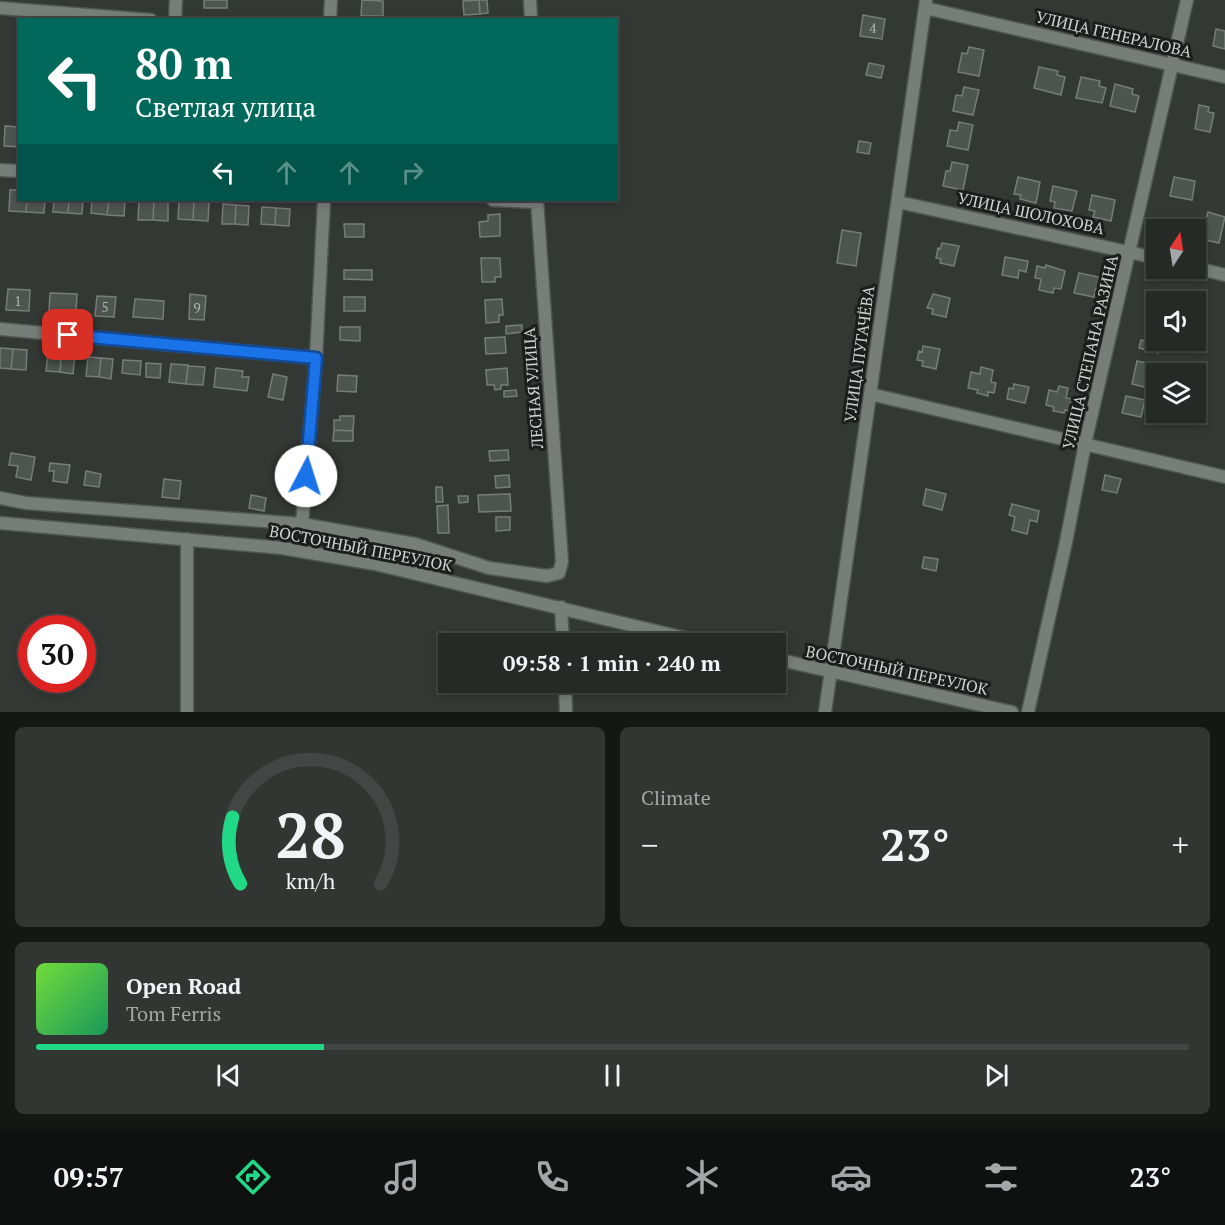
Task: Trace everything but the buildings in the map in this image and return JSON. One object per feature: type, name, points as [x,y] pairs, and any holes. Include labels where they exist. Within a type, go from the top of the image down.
[{"type":"street","points":[[175,18],[176,0]]},
{"type":"street","points":[[330,18],[331,0]]},
{"type":"street","points":[[530,0],[531,18]]},
{"type":"street","name":"УЛИЦА СТЕПАНА РАЗИНА","points":[[1028,712],[1066,542],[1085,444],[1187,0]]},
{"type":"street","name":"УЛИЦА ГЕНЕРАЛОВА","points":[[926,4],[1225,77]]},
{"type":"street","name":"УЛИЦА ПУГАЧЁВА","points":[[825,712],[926,4]]},
{"type":"street","points":[[0,8],[126,18]]},
{"type":"street","points":[[0,170],[18,171]]},
{"type":"street","points":[[302,524],[316,358],[324,201]]},
{"type":"street","name":"ЛЕСНАЯ УЛИЦА","points":[[537,201],[562,562],[559,573]]},
{"type":"street","name":"УЛИЦА ШОЛОХОВА","points":[[898,202],[1146,256]]},
{"type":"street","points":[[1206,270],[1225,275]]},
{"type":"street","points":[[0,329],[316,358]]},
{"type":"street","points":[[870,394],[1225,477]]},
{"type":"street","name":"ВОСТОЧНЫЙ ПЕРЕУЛОК","points":[[0,498],[26,503],[302,524],[415,544],[489,568],[547,576],[559,573]]},
{"type":"street","name":"ВОСТОЧНЫЙ ПЕРЕУЛОК","points":[[0,523],[282,548],[375,564],[664,633]]},
{"type":"street","points":[[187,539],[188,712]]},
{"type":"street","points":[[561,608],[562,633]]},
{"type":"street","name":"ВОСТОЧНЫЙ ПЕРЕУЛОК","points":[[786,662],[1012,712]]},
{"type":"street","points":[[565,693],[566,712]]},
{"type":"route","points":[[68,335],[316,358],[306,476]]}]
